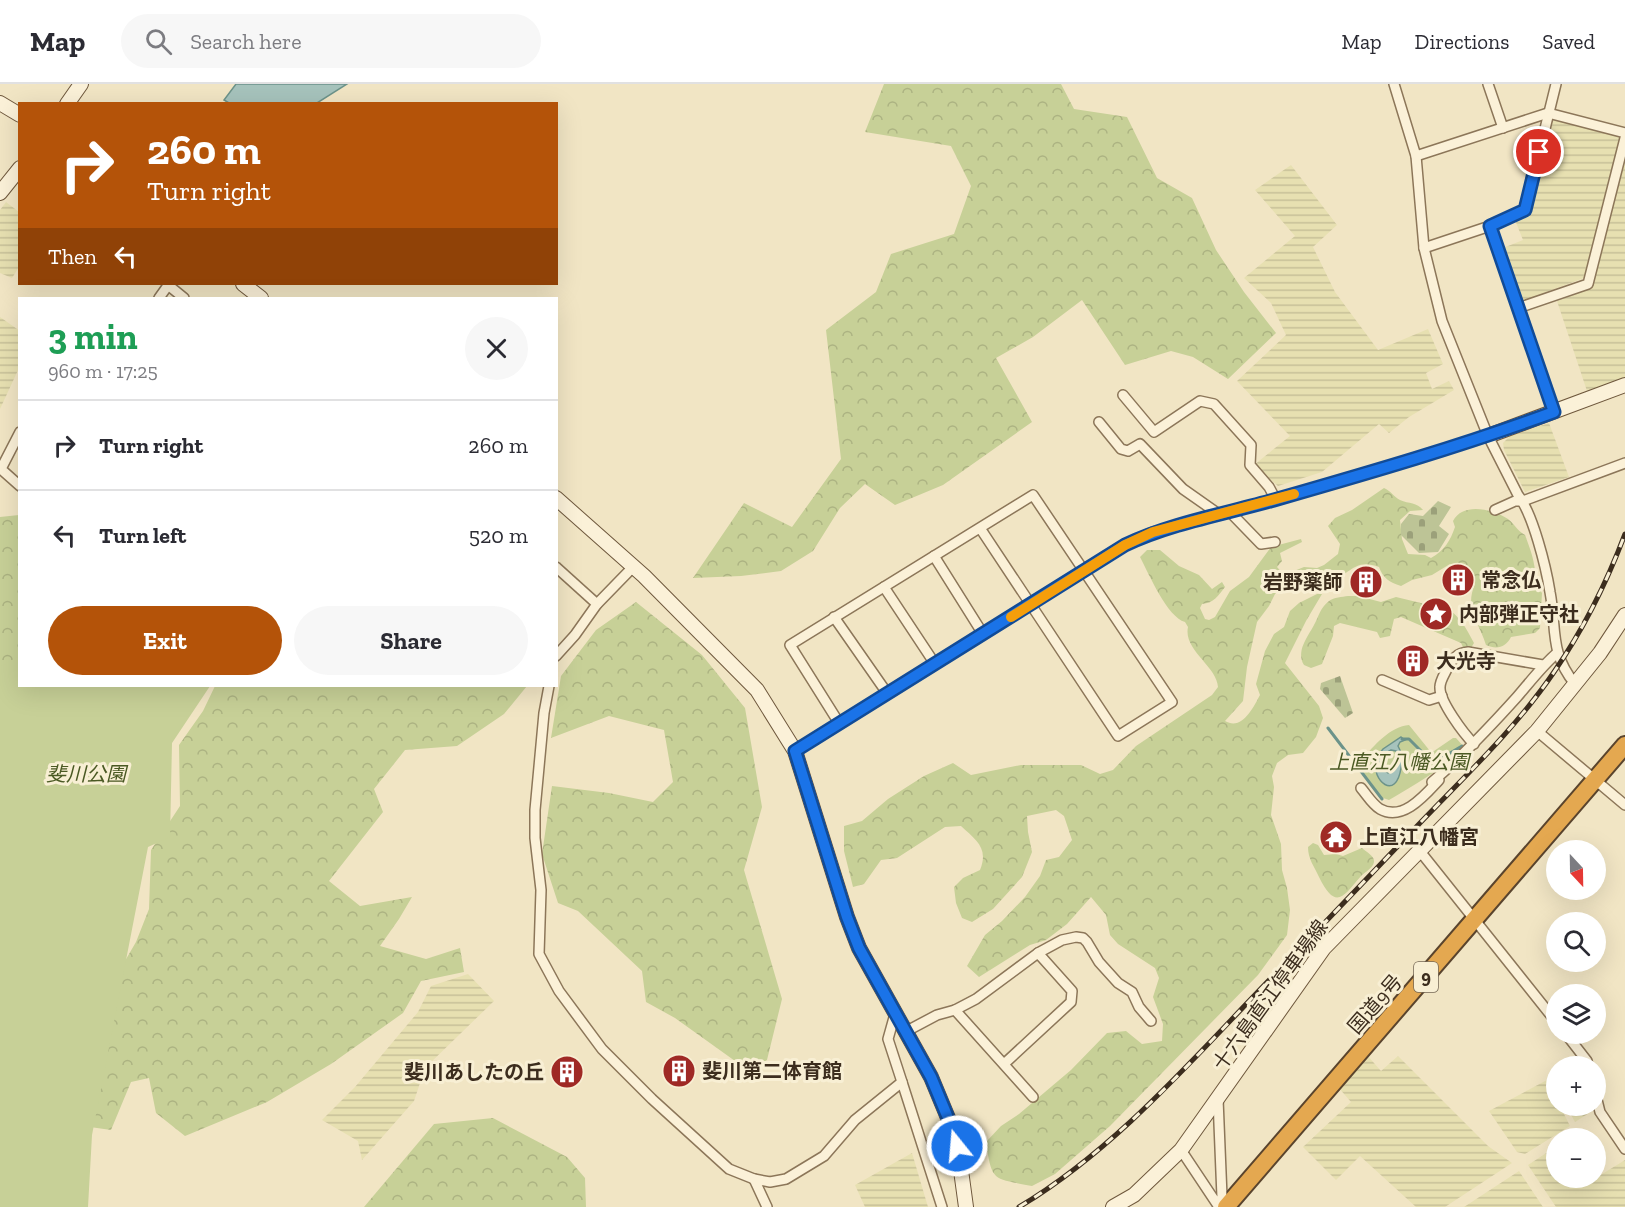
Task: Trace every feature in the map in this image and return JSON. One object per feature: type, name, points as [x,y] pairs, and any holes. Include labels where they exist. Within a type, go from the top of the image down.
[{"type":"highway","name":"国道9号","points":[[1221,1206],[1475,920],[1625,745]]},
{"type":"street","points":[[68,102],[81,84]]},
{"type":"street","points":[[1394,84],[1416,156],[1424,248],[1442,321],[1488,436],[1532,522],[1550,592],[1557,653],[1567,674],[1575,684]]},
{"type":"street","points":[[1488,84],[1503,128]]},
{"type":"street","points":[[1424,248],[1490,226],[1525,210],[1556,84]]},
{"type":"street","points":[[0,103],[18,114]]},
{"type":"street","points":[[1416,156],[1548,113],[1625,133]]},
{"type":"street","points":[[1518,308],[1588,284],[1625,138]]},
{"type":"street","points":[[0,193],[18,170]]},
{"type":"street","points":[[1490,226],[1554,412]]},
{"type":"street","points":[[170,285],[183,297]]},
{"type":"street","points":[[244,285],[260,297]]},
{"type":"street","points":[[795,751],[1125,545],[1153,532],[1232,517],[1276,500],[1488,436],[1625,385]]},
{"type":"street","points":[[1123,395],[1154,432]]},
{"type":"street","points":[[1099,422],[1122,449],[1128,451],[1200,401],[1214,404],[1251,445],[1250,465],[1269,487],[1276,500]]},
{"type":"street","points":[[18,436],[1,469],[18,484]]},
{"type":"street","points":[[1140,444],[1183,489],[1232,517],[1261,544],[1275,542]]},
{"type":"street","points":[[1495,510],[1625,463]]},
{"type":"street","points":[[839,723],[790,645],[1033,495],[1172,702],[1118,736],[980,528]]},
{"type":"street","points":[[558,500],[634,567],[757,690],[795,751],[847,917],[859,948],[931,1077],[953,1130],[966,1207]]},
{"type":"street","points":[[934,556],[983,634]]},
{"type":"street","points":[[558,654],[575,636],[597,604],[634,567]]},
{"type":"street","points":[[558,569],[597,604]]},
{"type":"street","points":[[884,587],[935,664]]},
{"type":"street","name":"十六島直江停車場線","points":[[1113,1207],[1134,1195],[1181,1150],[1324,948],[1537,731],[1600,653],[1625,615]]},
{"type":"street","points":[[834,617],[887,693]]},
{"type":"street","points":[[1474,744],[1448,709],[1442,696],[1439,684],[1451,661],[1460,653],[1468,652],[1543,665]]},
{"type":"street","points":[[1361,788],[1373,804],[1383,811],[1397,812],[1408,808],[1426,794],[1518,696],[1543,665],[1557,653]]},
{"type":"street","points":[[1382,680],[1429,700],[1442,696]]},
{"type":"street","points":[[549,687],[544,713],[535,810],[535,838],[541,891],[539,954],[559,991],[602,1049],[652,1099],[729,1169],[754,1179],[770,1182],[786,1179],[824,1156],[855,1120],[902,1082]]},
{"type":"street","points":[[1537,731],[1625,805]]},
{"type":"street","points":[[1432,782],[1455,763]]},
{"type":"street","points":[[1419,850],[1546,1009]]},
{"type":"street","points":[[905,1032],[976,999],[1038,953],[1062,940],[1076,937],[1083,938],[1099,962],[1118,983],[1132,992],[1139,1007],[1151,1021]]},
{"type":"street","points":[[1004,1064],[1071,1002],[1072,991],[1038,953]]},
{"type":"street","points":[[956,1010],[1033,1097]]},
{"type":"street","points":[[894,1014],[888,1039],[942,1207]]},
{"type":"street","points":[[1574,1044],[1583,1056]]},
{"type":"street","points":[[1218,1099],[1221,1206]]},
{"type":"street","points":[[1603,1116],[1625,1149]]},
{"type":"street","points":[[1181,1150],[1221,1206]]},
{"type":"street","points":[[754,1179],[767,1207]]},
{"type":"shaded area","points":[[1555,119],[1618,136],[1621,139],[1584,278],[1522,301],[1503,248],[1523,240],[1515,220],[1529,215],[1550,121]]},
{"type":"shaded area","points":[[1625,158],[1625,377],[1587,391],[1557,301],[1592,288]]},
{"type":"shaded area","points":[[1291,165],[1337,225],[1313,247],[1335,292],[1378,350],[1428,329],[1443,364],[1426,373],[1432,389],[1449,381],[1454,390],[1409,417],[1389,433],[1379,424],[1322,472],[1278,486],[1254,465],[1290,436],[1237,381],[1286,335],[1271,303],[1244,278],[1295,236],[1255,190]]},
{"type":"shaded area","points":[[6,202],[18,211],[18,269],[12,278],[0,273],[0,210]]},
{"type":"shaded area","points":[[0,317],[18,330],[18,370],[0,409]]},
{"type":"shaded area","points":[[1549,423],[1569,477],[1525,492],[1504,450],[1503,443],[1510,436]]},
{"type":"shaded area","points":[[468,974],[494,1001],[425,1068],[414,1101],[362,1160],[358,1141],[322,1120],[355,1087],[418,1012],[431,986]]},
{"type":"shaded area","points":[[1367,1055],[1381,1071],[1398,1056],[1488,1146],[1512,1163],[1445,1207],[1416,1207],[1360,1156],[1336,1180],[1303,1147],[1351,1102],[1338,1087]]},
{"type":"shaded area","points":[[1546,1081],[1546,1116],[1565,1116],[1570,1126],[1546,1128],[1546,1141],[1525,1154],[1517,1152],[1489,1111]]},
{"type":"shaded area","points":[[1572,1116],[1584,1116],[1575,1122]]},
{"type":"shaded area","points":[[912,1153],[928,1207],[865,1207],[855,1185]]},
{"type":"shaded area","points":[[1546,1153],[1546,1188],[1606,1188],[1606,1172],[1625,1160],[1625,1207],[1556,1207],[1528,1165]]},
{"type":"shaded area","points":[[1519,1171],[1543,1207],[1464,1207]]},
{"type":"green space","points":[[884,84],[1061,84],[1074,109],[1127,117],[1157,178],[1192,198],[1216,250],[1244,292],[1276,333],[1228,379],[1193,357],[1171,351],[1125,365],[1082,300],[1033,337],[996,358],[1032,422],[943,485],[895,505],[865,484],[840,508],[813,551],[781,571],[741,576],[693,578],[744,503],[792,527],[841,459],[826,330],[876,292],[891,254],[954,234],[971,186],[951,146],[865,132]]},
{"type":"green space","points":[[1384,488],[1400,500],[1415,504],[1423,510],[1410,511],[1400,520],[1402,539],[1408,554],[1425,555],[1431,558],[1436,555],[1451,537],[1455,527],[1453,521],[1464,511],[1486,510],[1510,521],[1525,535],[1531,553],[1535,584],[1542,593],[1540,628],[1535,633],[1511,637],[1501,647],[1486,645],[1472,608],[1472,593],[1475,584],[1470,573],[1450,564],[1432,575],[1412,580],[1401,586],[1387,579],[1379,567],[1363,564],[1335,580],[1284,585],[1275,594],[1257,622],[1247,667],[1243,701],[1225,721],[1237,723],[1242,721],[1254,706],[1260,695],[1256,684],[1265,651],[1274,634],[1284,627],[1290,611],[1299,603],[1317,594],[1322,594],[1285,663],[1319,706],[1323,718],[1316,737],[1303,753],[1288,755],[1277,763],[1272,776],[1274,787],[1271,815],[1281,844],[1282,870],[1290,910],[1287,935],[1258,975],[1110,1126],[1055,1174],[1032,1186],[1002,1179],[993,1172],[986,1142],[1001,1126],[1019,1114],[1071,1070],[1107,1033],[1126,1031],[1142,1044],[1162,1041],[1163,1024],[1153,997],[1159,978],[1155,968],[1118,944],[1110,935],[1106,915],[1091,897],[1067,924],[1046,940],[1030,945],[979,977],[967,966],[985,935],[1025,897],[1040,876],[1046,860],[1059,857],[1072,840],[1064,816],[1056,810],[1027,816],[1032,852],[1022,877],[993,909],[972,922],[962,918],[956,903],[954,887],[963,878],[980,870],[983,856],[980,845],[961,826],[945,827],[897,858],[881,860],[864,884],[853,887],[844,851],[844,826],[862,821],[888,799],[924,776],[953,763],[971,775],[1021,765],[1081,765],[1100,774],[1113,770],[1136,746],[1212,695],[1218,687],[1212,672],[1190,643],[1185,622],[1165,604],[1140,557],[1147,550],[1160,550],[1179,566],[1199,575],[1212,589],[1222,582],[1225,587],[1218,596],[1213,601],[1202,604],[1200,608],[1205,619],[1209,620],[1215,617],[1230,591],[1249,577],[1271,547],[1301,539],[1302,542],[1280,553],[1282,561],[1277,567],[1284,575],[1304,567],[1317,568],[1324,565],[1338,554],[1340,544],[1328,526],[1335,518],[1352,510]]},
{"type":"green space","points":[[1438,501],[1451,507],[1439,526],[1449,534],[1438,552],[1419,553],[1401,535],[1401,524],[1409,514],[1423,516]]},
{"type":"green space","points":[[18,515],[18,662],[0,670],[0,517]]},
{"type":"green space","points":[[1348,596],[1381,602],[1396,597],[1425,604],[1437,616],[1443,606],[1458,617],[1474,643],[1471,648],[1463,647],[1461,643],[1401,617],[1394,619],[1390,636],[1380,638],[1377,632],[1340,623],[1334,626],[1333,636],[1322,664],[1311,668],[1304,665],[1301,655],[1303,645],[1322,609],[1331,600]]},
{"type":"green space","points":[[636,602],[702,655],[745,708],[762,807],[744,870],[782,999],[767,1060],[749,1071],[675,1018],[646,1002],[642,971],[578,911],[558,903],[542,854],[552,786],[609,793],[653,802],[673,782],[664,730],[609,716],[551,738],[561,676],[596,630]]},
{"type":"green space","name":"斐川公園","points":[[18,657],[18,687],[209,687],[172,743],[170,837],[148,847],[92,1135],[88,1207],[0,1207],[0,667]]},
{"type":"green space","points":[[1340,676],[1353,713],[1345,718],[1320,689],[1321,683]]},
{"type":"green space","points":[[215,687],[526,687],[504,714],[457,746],[405,750],[374,789],[383,812],[329,881],[360,906],[412,897],[380,946],[426,959],[460,948],[464,972],[421,981],[403,1013],[331,1064],[267,1102],[185,1136],[156,1113],[149,1078],[131,1082],[111,1130],[90,1127],[115,978],[136,942],[149,909],[151,850],[180,806],[179,745],[203,711]]},
{"type":"green space","name":"上直江八幡公園","points":[[1409,725],[1430,751],[1434,751],[1453,738],[1456,738],[1464,747],[1439,769],[1389,800],[1383,798],[1361,770],[1362,760],[1389,733]]},
{"type":"green space","points":[[1313,843],[1318,845],[1324,855],[1343,856],[1362,848],[1373,858],[1373,864],[1344,895],[1335,897],[1325,888],[1310,859],[1308,847]]},
{"type":"green space","points":[[493,1118],[567,1157],[585,1178],[586,1207],[364,1207],[434,1124]]},
{"type":"water","points":[[236,84],[347,84],[319,102],[227,102],[224,100]]},
{"type":"water","points":[[1401,737],[1405,740],[1398,746],[1402,759],[1398,778],[1390,786],[1381,781],[1375,767],[1375,759],[1383,749]],"holes":[[[1389,751],[1396,751],[1398,756],[1393,771],[1388,773],[1384,770],[1383,758]]]},
{"type":"waterway","points":[[1328,728],[1382,799]]},
{"type":"waterway","points":[[1402,739],[1409,739],[1433,763],[1462,746]]},
{"type":"railway","points":[[1019,1207],[1090,1157],[1155,1098],[1507,732],[1539,693],[1575,639],[1602,588],[1625,534]]},
{"type":"slow traffic","points":[[1011,617],[1125,545],[1153,532],[1294,494]]},
{"type":"place","name":"常念仏","points":[[1458,580]]},
{"type":"place","name":"岩野薬師","points":[[1366,582]]},
{"type":"place","name":"内部弾正守社","points":[[1436,614]]},
{"type":"place","name":"大光寺","points":[[1413,661]]},
{"type":"place","name":"上直江八幡宮","points":[[1336,837]]},
{"type":"place","name":"斐川第二体育館","points":[[679,1071]]},
{"type":"place","name":"斐川あしたの丘","points":[[567,1072]]},
{"type":"route","points":[[957,1146],[953,1130],[931,1077],[859,948],[847,917],[795,751],[1125,545],[1153,532],[1276,500],[1488,436],[1554,412],[1490,226],[1525,210],[1539,152]]}]
